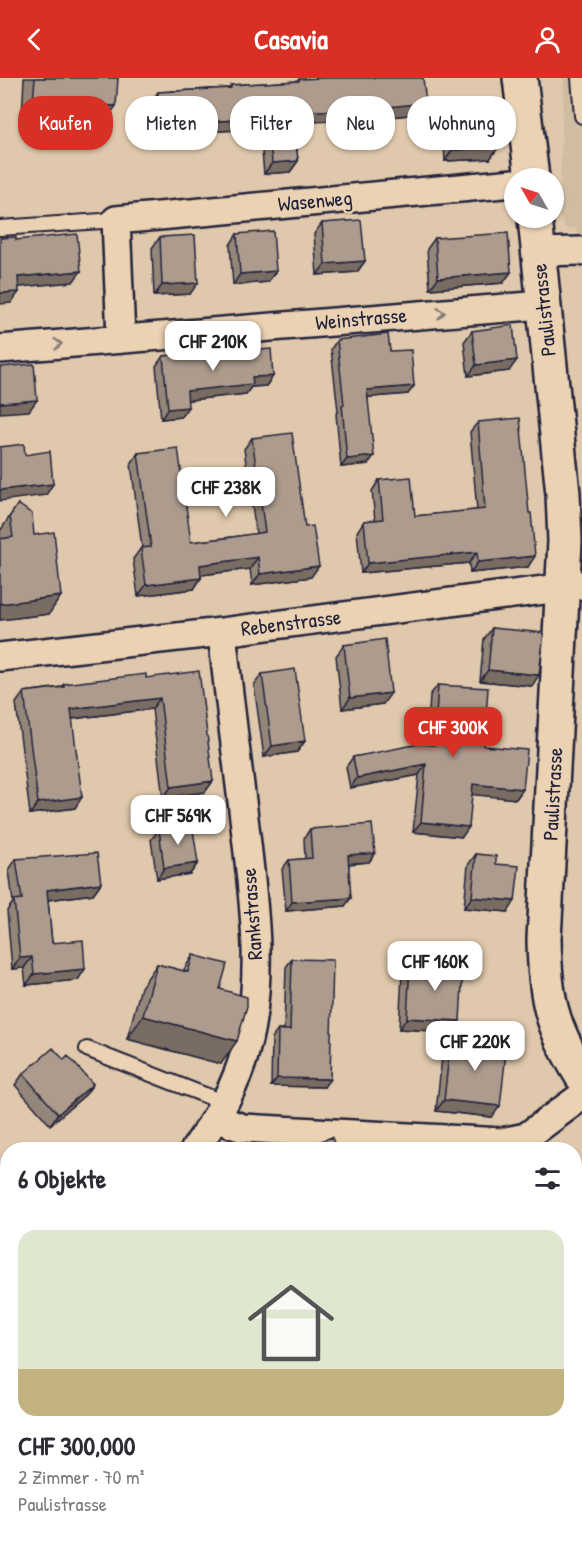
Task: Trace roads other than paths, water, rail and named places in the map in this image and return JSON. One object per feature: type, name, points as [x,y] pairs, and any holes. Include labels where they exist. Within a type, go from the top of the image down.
[{"type":"main road","points":[[520,78],[532,168]]},
{"type":"main road","points":[[534,168],[544,78]]},
{"type":"main road","name":"Paulistrasse","points":[[536,228],[563,494],[565,541],[572,586],[544,939],[545,978],[551,1014],[566,1050],[582,1076]]},
{"type":"street","name":"Wasenweg","points":[[116,220],[504,184]]},
{"type":"street","points":[[116,220],[121,339]]},
{"type":"street","points":[[538,252],[582,251]]},
{"type":"street","name":"Weinstrasse","points":[[0,348],[543,305]]},
{"type":"street","name":"Rebenstrasse","points":[[0,657],[222,632],[572,586]]},
{"type":"street","name":"Rankstrasse","points":[[200,1142],[234,1085],[246,1048],[255,997],[256,954],[253,901],[222,632]]},
{"type":"street","points":[[221,1110],[231,1124],[243,1128],[502,1142],[526,1137],[582,1096]]},
{"type":"lane","points":[[579,78],[582,116]]},
{"type":"lane","name":"Wasenweg","points":[[0,228],[116,220]]},
{"type":"lane","points":[[87,1049],[221,1110]]}]
